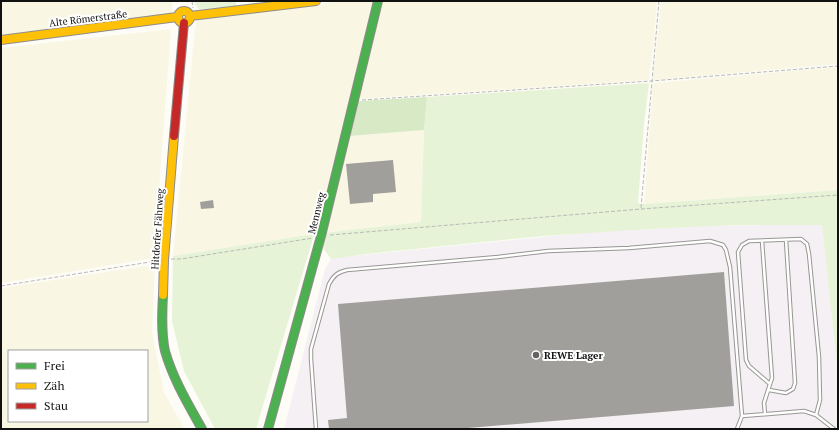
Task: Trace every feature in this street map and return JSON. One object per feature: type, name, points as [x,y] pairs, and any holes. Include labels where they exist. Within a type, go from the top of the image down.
[{"type":"street","points":[[184,1],[184,10]]},
{"type":"street","points":[[190,16],[316,1]]},
{"type":"street","name":"Mennweg","points":[[268,429],[321,236],[378,1]]},
{"type":"street","points":[[184,10],[188,12],[190,16]]},
{"type":"street","points":[[184,10],[179,12],[180,20],[189,21],[190,16]]},
{"type":"street","name":"Alte Römerstraße","points":[[1,40],[180,20]]},
{"type":"street","name":"Hitdorfer Fährweg","points":[[180,20],[164,260],[162,316],[165,349],[171,368],[180,390],[202,429]]},
{"type":"lane","points":[[770,384],[749,366],[746,360],[738,252],[745,242],[801,239],[805,241],[809,248],[819,356],[820,400],[816,415]]},
{"type":"lane","points":[[768,390],[786,393],[793,388],[795,383],[786,240]]},
{"type":"lane","points":[[762,241],[772,378],[764,403],[765,414]]},
{"type":"lane","points":[[316,429],[311,349],[329,284],[335,274],[339,272],[347,270],[498,258],[548,251],[629,248],[710,242],[723,245],[728,256],[730,267],[742,416],[737,429]]},
{"type":"lane","points":[[742,416],[804,411],[816,415],[834,429]]},
{"type":"path","points":[[641,209],[659,1]]},
{"type":"path","points":[[354,100],[651,81],[838,66]]},
{"type":"path","points":[[321,236],[641,209],[838,195]]},
{"type":"shaded area","points":[[1,1],[173,1],[171,14],[1,35]]},
{"type":"shaded area","points":[[342,1],[373,1],[353,90],[329,182],[336,181],[349,136],[424,130],[421,222],[314,234],[173,256],[195,29],[198,18]]},
{"type":"shaded area","points":[[381,1],[657,1],[649,80],[358,99]]},
{"type":"shaded area","points":[[661,1],[838,1],[838,64],[653,80]]},
{"type":"shaded area","points":[[171,29],[154,258],[1,283],[1,48]]},
{"type":"shaded area","points":[[838,67],[838,190],[644,204],[653,83]]},
{"type":"shaded area","points":[[822,225],[838,376],[838,429],[284,429],[325,269],[332,258],[594,232],[708,226]]},
{"type":"shaded area","points":[[145,266],[155,267],[152,332],[164,393],[185,429],[1,429],[1,288]]},
{"type":"green space","points":[[195,1],[236,1],[236,6],[199,9],[194,3]]},
{"type":"green space","points":[[649,83],[644,124],[638,203],[644,204],[838,190],[838,376],[822,225],[736,225],[543,236],[331,259],[314,235],[256,429],[215,429],[184,371],[172,321],[173,256],[314,234],[421,222],[424,130],[427,97]]},
{"type":"green space","points":[[427,97],[424,130],[349,136],[357,101]]},
{"type":"building","points":[[393,160],[396,192],[373,194],[373,202],[350,204],[346,164]]},
{"type":"building","points":[[213,200],[214,208],[201,209],[200,202]]},
{"type":"building","name":"REWE Lager","points":[[724,272],[734,406],[456,429],[329,429],[328,420],[347,418],[338,304]]},
{"type":"traffic: fast","points":[[268,429],[321,236],[378,1]]},
{"type":"traffic: fast","points":[[163,295],[162,330],[165,351],[186,401],[202,429]]},
{"type":"traffic: slow","points":[[190,16],[316,1]]},
{"type":"traffic: slow","points":[[186,11],[189,12],[190,17],[189,22],[182,23],[179,22],[178,15],[179,12],[186,11]]},
{"type":"traffic: slow","points":[[1,40],[177,17]]},
{"type":"traffic: slow","points":[[163,295],[164,260],[174,136]]},
{"type":"traffic: jam","points":[[174,136],[184,23]]},
{"type":"place","name":"REWE Lager","points":[[536,355]]}]
